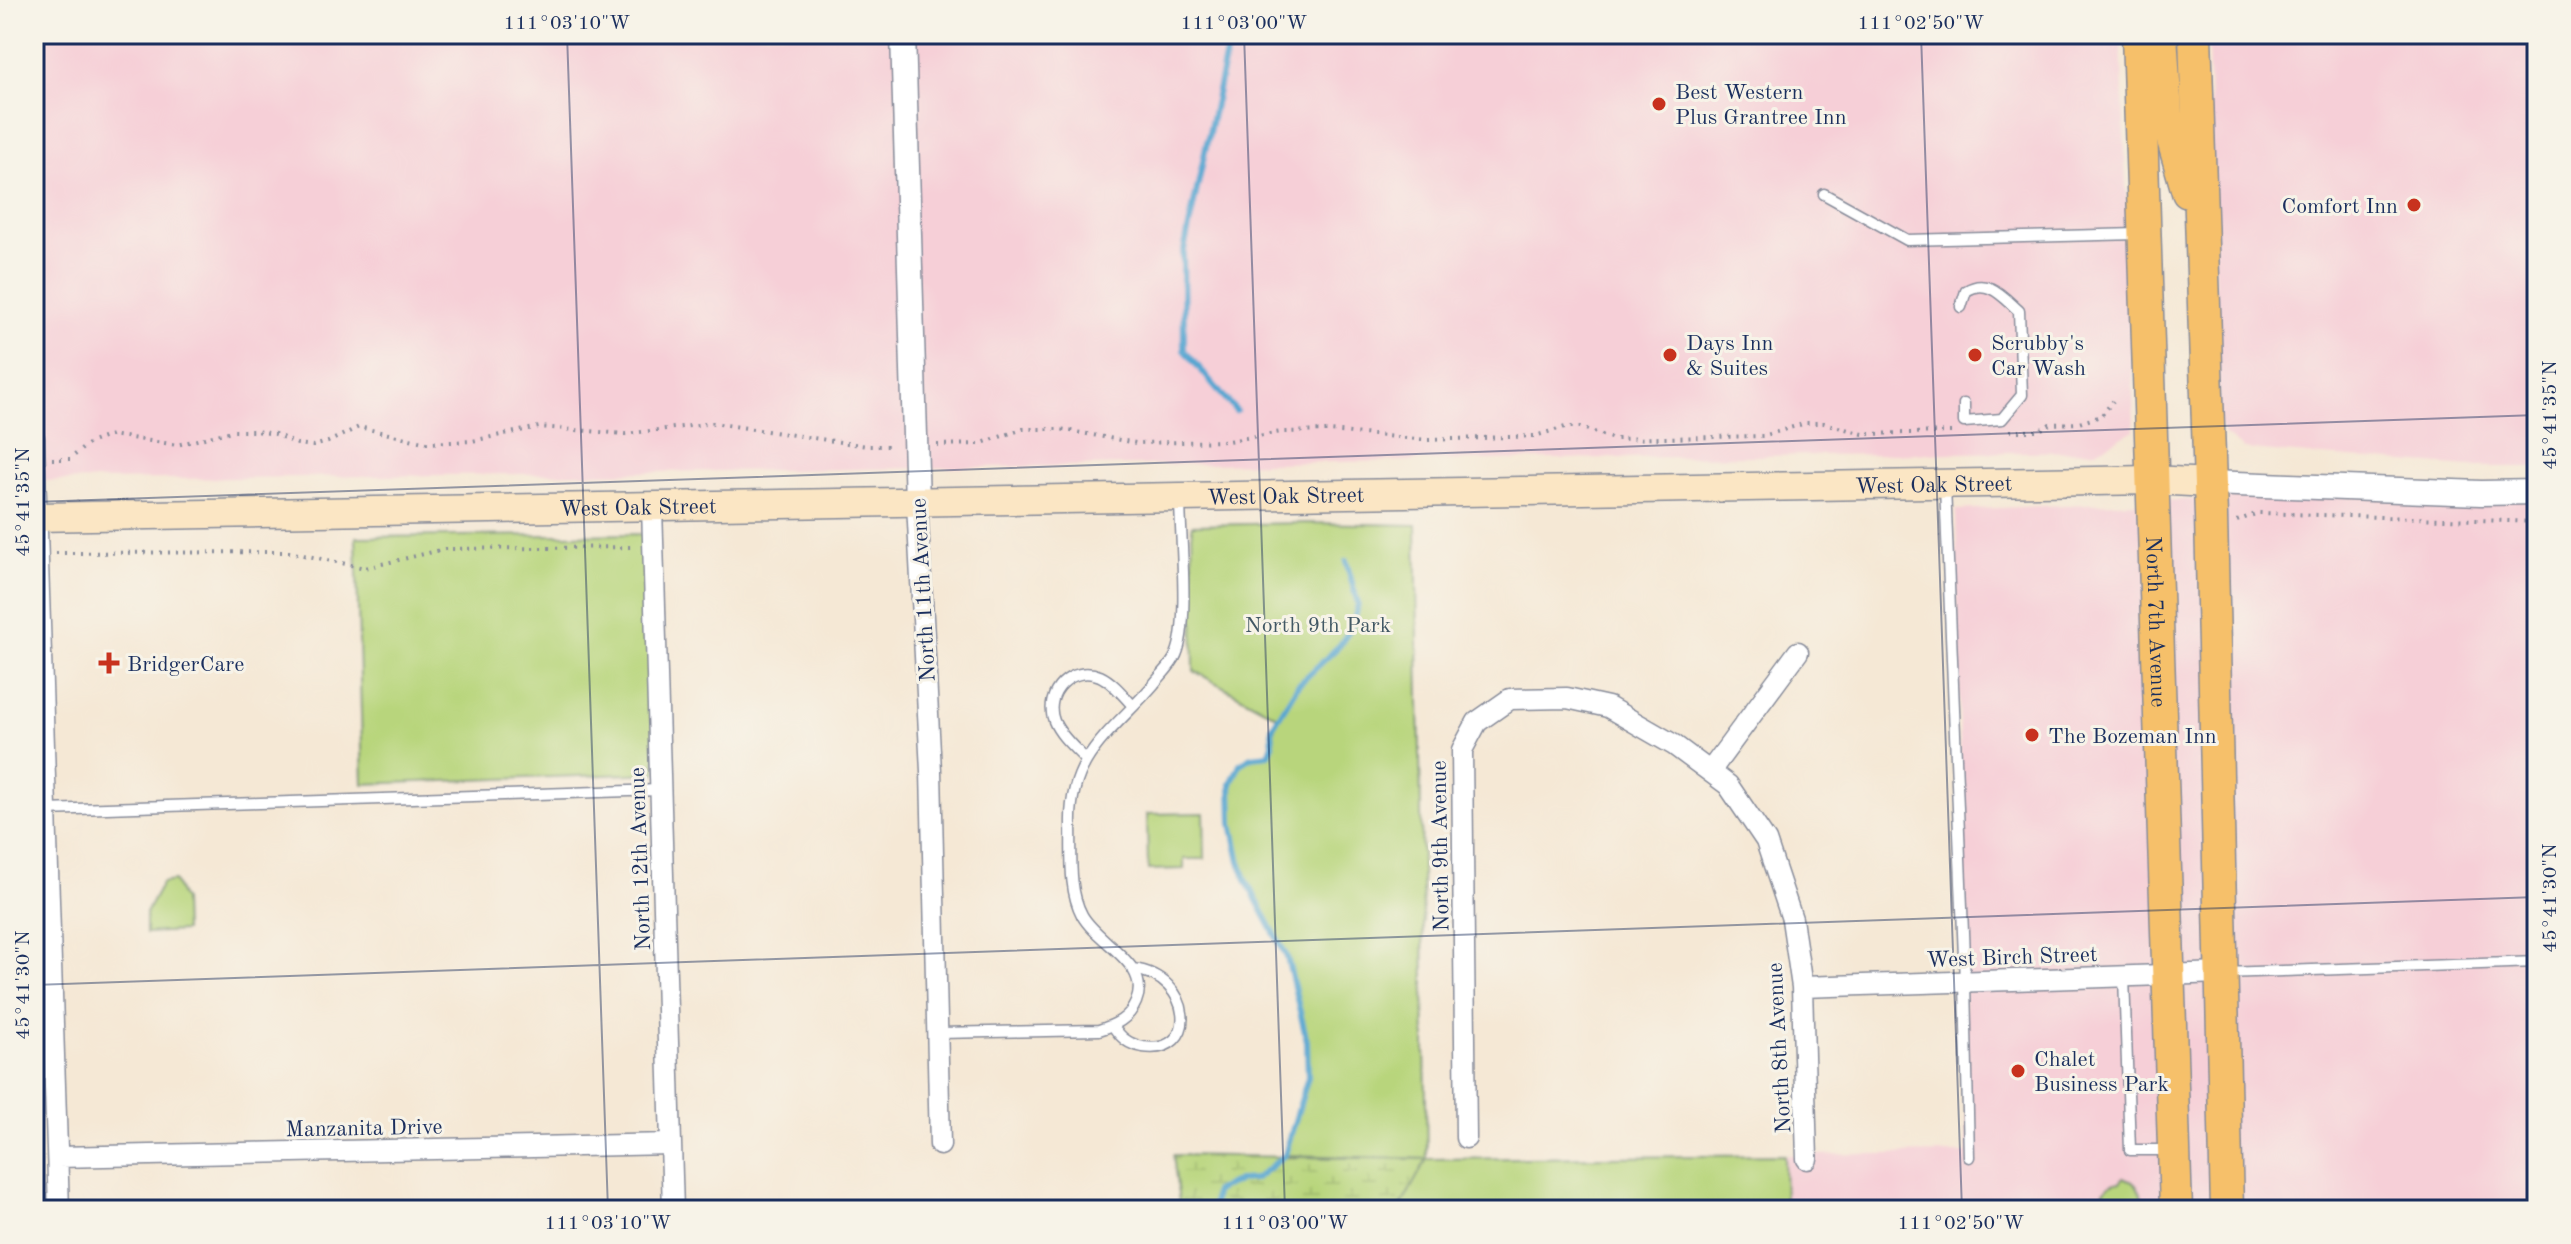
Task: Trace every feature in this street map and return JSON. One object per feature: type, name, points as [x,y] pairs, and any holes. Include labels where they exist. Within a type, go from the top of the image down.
[{"type":"main road","name":"North 7th Avenue","points":[[2138,34],[2176,1210]]},
{"type":"main road","points":[[2161,34],[2166,115],[2202,241]]},
{"type":"main road","points":[[2195,34],[2210,483],[2227,1210]]},
{"type":"main road","name":"West Oak Street","points":[[36,517],[2152,480],[2210,483]]},
{"type":"street","name":"North 11th Avenue","points":[[903,34],[917,503],[931,771],[940,1145]]},
{"type":"street","points":[[34,438],[59,1210]]},
{"type":"street","name":"West Oak Street","points":[[2210,483],[2481,493],[2537,492]]},
{"type":"street","name":"North 12th Avenue","points":[[652,507],[673,1210]]},
{"type":"street","points":[[1711,770],[1798,652]]},
{"type":"street","name":"North 9th Avenue","points":[[1466,1138],[1462,750],[1477,722],[1510,699],[1567,698],[1608,707],[1711,770]]},
{"type":"street","name":"North 8th Avenue","points":[[1711,770],[1728,785],[1766,841],[1792,919],[1802,987],[1807,1159]]},
{"type":"street","name":"West Birch Street","points":[[1802,987],[2222,973]]},
{"type":"street","name":"Manzanita Drive","points":[[58,1157],[671,1144]]},
{"type":"lane","points":[[1824,194],[1907,240],[2144,234]]},
{"type":"lane","points":[[1961,307],[1966,291],[1975,285],[1992,287],[2019,311],[2022,395],[2002,419],[1964,422],[1964,404]]},
{"type":"lane","points":[[1945,484],[1969,1157]]},
{"type":"lane","points":[[939,1033],[1099,1030],[1126,1018],[1134,1007],[1139,995],[1133,969],[1091,928],[1082,915],[1073,886],[1071,801],[1086,760],[1175,657],[1183,631],[1180,496]]},
{"type":"lane","points":[[1086,760],[1057,728],[1052,717],[1051,706],[1059,686],[1077,674],[1099,676],[1109,681],[1133,706]]},
{"type":"lane","points":[[46,810],[660,790]]},
{"type":"lane","points":[[2222,973],[2537,962]]},
{"type":"lane","points":[[1113,1026],[1120,1037],[1129,1043],[1145,1047],[1166,1044],[1181,1029],[1183,1008],[1168,984],[1147,971],[1133,969]]},
{"type":"lane","points":[[2124,976],[2130,1150],[2174,1150]]},
{"type":"path","points":[[35,459],[70,459],[89,443],[111,435],[177,445],[232,431],[256,431],[313,446],[359,427],[427,443],[472,441],[539,427],[625,434],[713,423],[867,446],[979,444],[1023,429],[1060,429],[1136,443],[1228,441],[1281,432],[1330,431],[1428,440],[1535,436],[1565,427],[1580,427],[1613,439],[1763,436],[1806,423],[1824,423],[1863,434],[1904,433]]},
{"type":"path","points":[[2230,523],[2258,513],[2537,522]]},
{"type":"path","points":[[38,553],[289,552],[365,568],[445,549],[653,547]]},
{"type":"shaded area","points":[[34,34],[2121,34],[2134,430],[2096,451],[34,481]]},
{"type":"shaded area","points":[[2208,34],[2537,34],[2537,467],[2470,467],[2244,449],[2225,435],[2219,421]]},
{"type":"shaded area","points":[[2271,496],[2537,499],[2537,1210],[1785,1210],[1784,1155],[1967,1153],[1956,510]]},
{"type":"green space","name":"North 9th Park","points":[[1192,525],[1416,525],[1427,1159],[1784,1155],[1785,1210],[1399,1210],[1426,1159],[1285,1155],[1308,1077],[1307,1041],[1287,957],[1247,882],[1240,862],[1232,823],[1231,784],[1240,764],[1252,757],[1269,754],[1279,717],[1194,671]]},
{"type":"green space","points":[[648,534],[656,773],[363,784],[356,537]]},
{"type":"green space","points":[[1204,813],[1205,859],[1184,859],[1184,869],[1148,870],[1147,814]]},
{"type":"green space","points":[[174,881],[183,900],[184,931],[146,933],[146,913],[162,883]]},
{"type":"green space","points":[[34,1051],[39,1210],[34,1210]]},
{"type":"green space","points":[[1173,1155],[1427,1159],[1399,1210],[1180,1210]]},
{"type":"green space","points":[[2123,1177],[2139,1189],[2141,1210],[2104,1210],[2104,1191],[2121,1182]]},
{"type":"waterway","points":[[1230,34],[1183,255],[1184,350],[1236,411]]},
{"type":"waterway","points":[[1213,1210],[1215,1191],[1240,1180],[1255,1179],[1285,1155],[1308,1077],[1307,1041],[1287,957],[1247,882],[1240,862],[1232,823],[1231,784],[1240,764],[1252,757],[1269,755],[1273,744],[1272,728],[1298,685],[1340,645],[1353,624],[1358,604],[1346,561]]},
{"type":"place","name":"Best Western Plus Grantree Inn","points":[[1659,104]]},
{"type":"place","name":"Comfort Inn","points":[[2414,205]]},
{"type":"place","name":"Days Inn & Suites","points":[[1670,355]]},
{"type":"place","name":"Scrubby's Car Wash","points":[[1975,355]]},
{"type":"place","name":"BridgerCare","points":[[109,663]]},
{"type":"place","name":"The Bozeman Inn","points":[[2032,735]]},
{"type":"place","name":"Chalet Business Park","points":[[2018,1071]]}]
